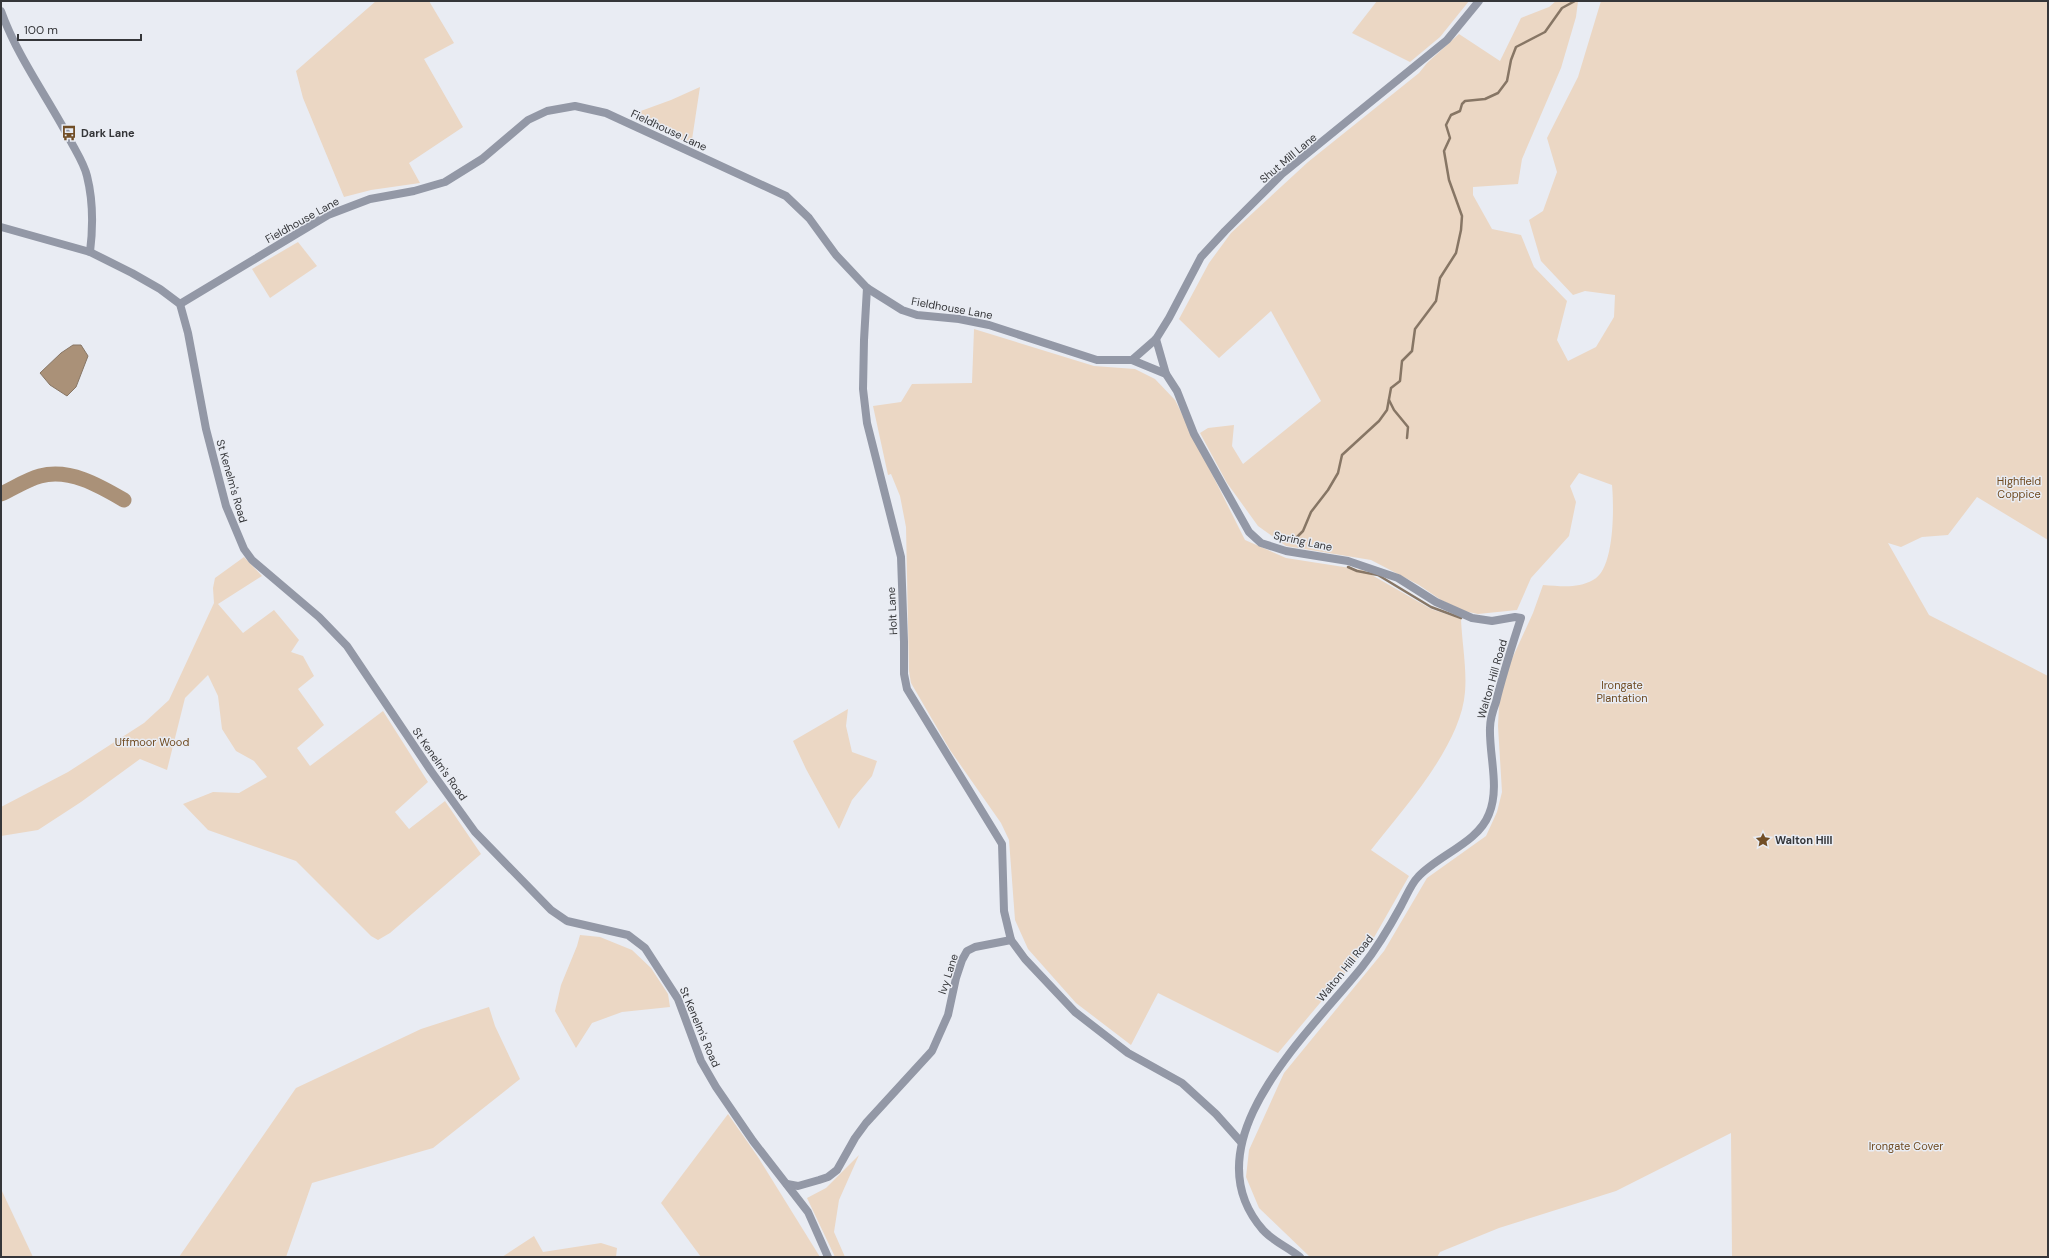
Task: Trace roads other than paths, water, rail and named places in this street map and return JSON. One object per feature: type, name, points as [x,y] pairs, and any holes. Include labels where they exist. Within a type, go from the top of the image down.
[{"type":"street","name":"Shut Mill Lane","points":[[1135,358],[1156,339],[1169,318],[1201,257],[1225,231],[1282,174],[1447,40],[1480,1]]},
{"type":"street","points":[[1,11],[21,54],[63,128],[87,176],[92,213],[90,252]]},
{"type":"street","name":"Fieldhouse Lane","points":[[180,304],[328,215],[370,199],[414,191],[445,182],[482,159],[528,120],[547,111],[575,106],[606,113],[786,196],[809,218],[836,256],[868,288],[890,304],[917,315],[959,319],[989,325],[1097,360],[1135,358]]},
{"type":"street","points":[[1,227],[90,252],[160,289],[180,304]]},
{"type":"street","name":"Holt Lane","points":[[868,288],[864,340],[863,389],[867,423],[900,557],[904,674],[911,695],[1002,844],[1004,911],[1011,940]]},
{"type":"street","name":"St Kenelm's Road","points":[[180,304],[188,333],[210,443],[228,514],[244,549],[252,560],[319,617],[347,646],[431,771],[475,832],[551,910],[566,921],[628,935],[645,948],[678,999],[701,1061],[716,1087],[753,1141],[808,1212],[828,1257]]},
{"type":"street","name":"Spring Lane","points":[[1156,339],[1166,374],[1177,391],[1194,434],[1249,532],[1261,543],[1286,551],[1348,561],[1398,578],[1436,602],[1472,618],[1492,621],[1515,617],[1521,618]]},
{"type":"street","points":[[1135,358],[1166,374]]},
{"type":"street","name":"Walton Hill Road","points":[[1300,1257],[1275,1241],[1263,1230],[1251,1211],[1239,1182],[1238,1168],[1241,1142],[1257,1104],[1277,1070],[1380,945],[1418,877],[1481,828],[1490,813],[1494,781],[1489,726],[1500,684],[1521,618]]},
{"type":"street","points":[[1011,940],[1025,959],[1076,1012],[1128,1053],[1182,1083],[1216,1114],[1241,1142]]},
{"type":"street","name":"Ivy Lane","points":[[787,1184],[798,1186],[828,1177],[837,1170],[855,1138],[866,1123],[932,1051],[948,1015],[956,978],[962,960],[967,951],[975,947],[1011,940]]},
{"type":"waterway","points":[[1295,542],[1296,538],[1303,531],[1311,512],[1328,490],[1338,473],[1342,455],[1379,421],[1387,410],[1391,388],[1400,381],[1402,361],[1412,351],[1415,329],[1436,301],[1440,278],[1456,253],[1461,230],[1462,216],[1449,180],[1444,151],[1450,138],[1446,125],[1451,115],[1460,111],[1462,104],[1465,101],[1485,99],[1498,93],[1507,81],[1511,60],[1516,47],[1545,32],[1562,8],[1575,1]]},
{"type":"waterway","points":[[1389,400],[1394,410],[1408,427],[1407,438]]},
{"type":"waterway","points":[[1,494],[40,476],[62,474],[73,476],[95,484],[124,500]]},
{"type":"waterway","points":[[1348,567],[1357,571],[1378,575],[1431,607],[1461,618]]},
{"type":"place","name":"Dark Lane","points":[[69,133]]},
{"type":"place","name":"Walton Hill","points":[[1763,840]]},
{"type":"park label","name":"Highfield Coppice","points":[[2019,487]]},
{"type":"park label","name":"Irongate Plantation","points":[[1622,691]]},
{"type":"park label","name":"Uffmoor Wood","points":[[152,742]]},
{"type":"park label","name":"Irongate Cover","points":[[1906,1146]]}]
